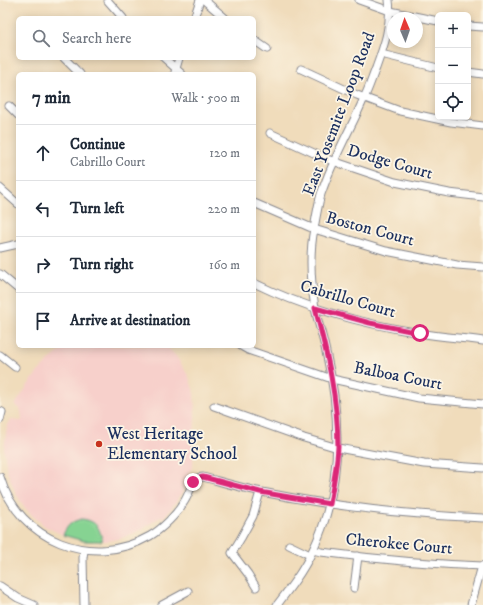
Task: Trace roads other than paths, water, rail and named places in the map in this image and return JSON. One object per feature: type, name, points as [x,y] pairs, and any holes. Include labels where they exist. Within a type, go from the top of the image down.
[{"type":"street","points":[[195,16],[200,0]]},
{"type":"street","points":[[204,0],[223,16]]},
{"type":"street","points":[[359,0],[390,11],[435,20]]},
{"type":"street","name":"East Yosemite Loop Road","points":[[277,605],[294,582],[312,552],[330,504],[338,448],[337,416],[332,378],[315,308],[311,268],[312,244],[321,195],[334,162],[364,98],[387,35],[390,22],[389,0]]},
{"type":"street","points":[[108,1],[121,16]]},
{"type":"street","points":[[471,26],[483,27]]},
{"type":"street","points":[[256,41],[267,49]]},
{"type":"street","points":[[381,54],[435,67]]},
{"type":"street","points":[[66,60],[78,72]]},
{"type":"street","points":[[166,60],[177,72]]},
{"type":"street","points":[[177,72],[180,60]]},
{"type":"street","points":[[301,69],[364,98],[407,112],[451,122],[483,126]]},
{"type":"street","points":[[471,72],[483,74]]},
{"type":"street","points":[[9,106],[16,113]]},
{"type":"street","name":"Dodge Court","points":[[270,133],[334,162],[395,182],[449,193],[483,197]]},
{"type":"street","points":[[0,188],[16,202]]},
{"type":"street","name":"Boston Court","points":[[256,203],[314,229],[386,251],[457,265],[483,267]]},
{"type":"street","points":[[0,248],[16,244]]},
{"type":"street","points":[[0,274],[16,287]]},
{"type":"street","name":"Cabrillo Court","points":[[256,284],[315,308],[370,323],[420,333],[483,341]]},
{"type":"street","name":"Balboa Court","points":[[244,348],[332,378],[419,398],[483,404]]},
{"type":"street","points":[[0,356],[15,366]]},
{"type":"street","points":[[214,406],[304,438],[338,448],[424,464],[483,468]]},
{"type":"street","points":[[0,410],[2,412],[0,420]]},
{"type":"street","points":[[0,477],[7,495],[28,524],[41,534],[60,543],[84,550],[111,550],[133,544],[151,535],[172,518],[188,494],[195,479],[200,477],[260,492],[330,504],[400,513],[483,518]]},
{"type":"street","points":[[256,587],[232,553],[253,516],[260,492]]},
{"type":"street","name":"Cherokee Court","points":[[288,546],[312,552],[425,563],[482,566]]},
{"type":"street","points":[[84,550],[84,605]]},
{"type":"street","points":[[354,588],[358,556]]},
{"type":"street","points":[[472,605],[482,566]]},
{"type":"street","points":[[0,586],[18,598],[34,605]]},
{"type":"street","points":[[162,605],[188,591]]},
{"type":"place","name":"West Heritage Elementary School","points":[[99,444]]}]
